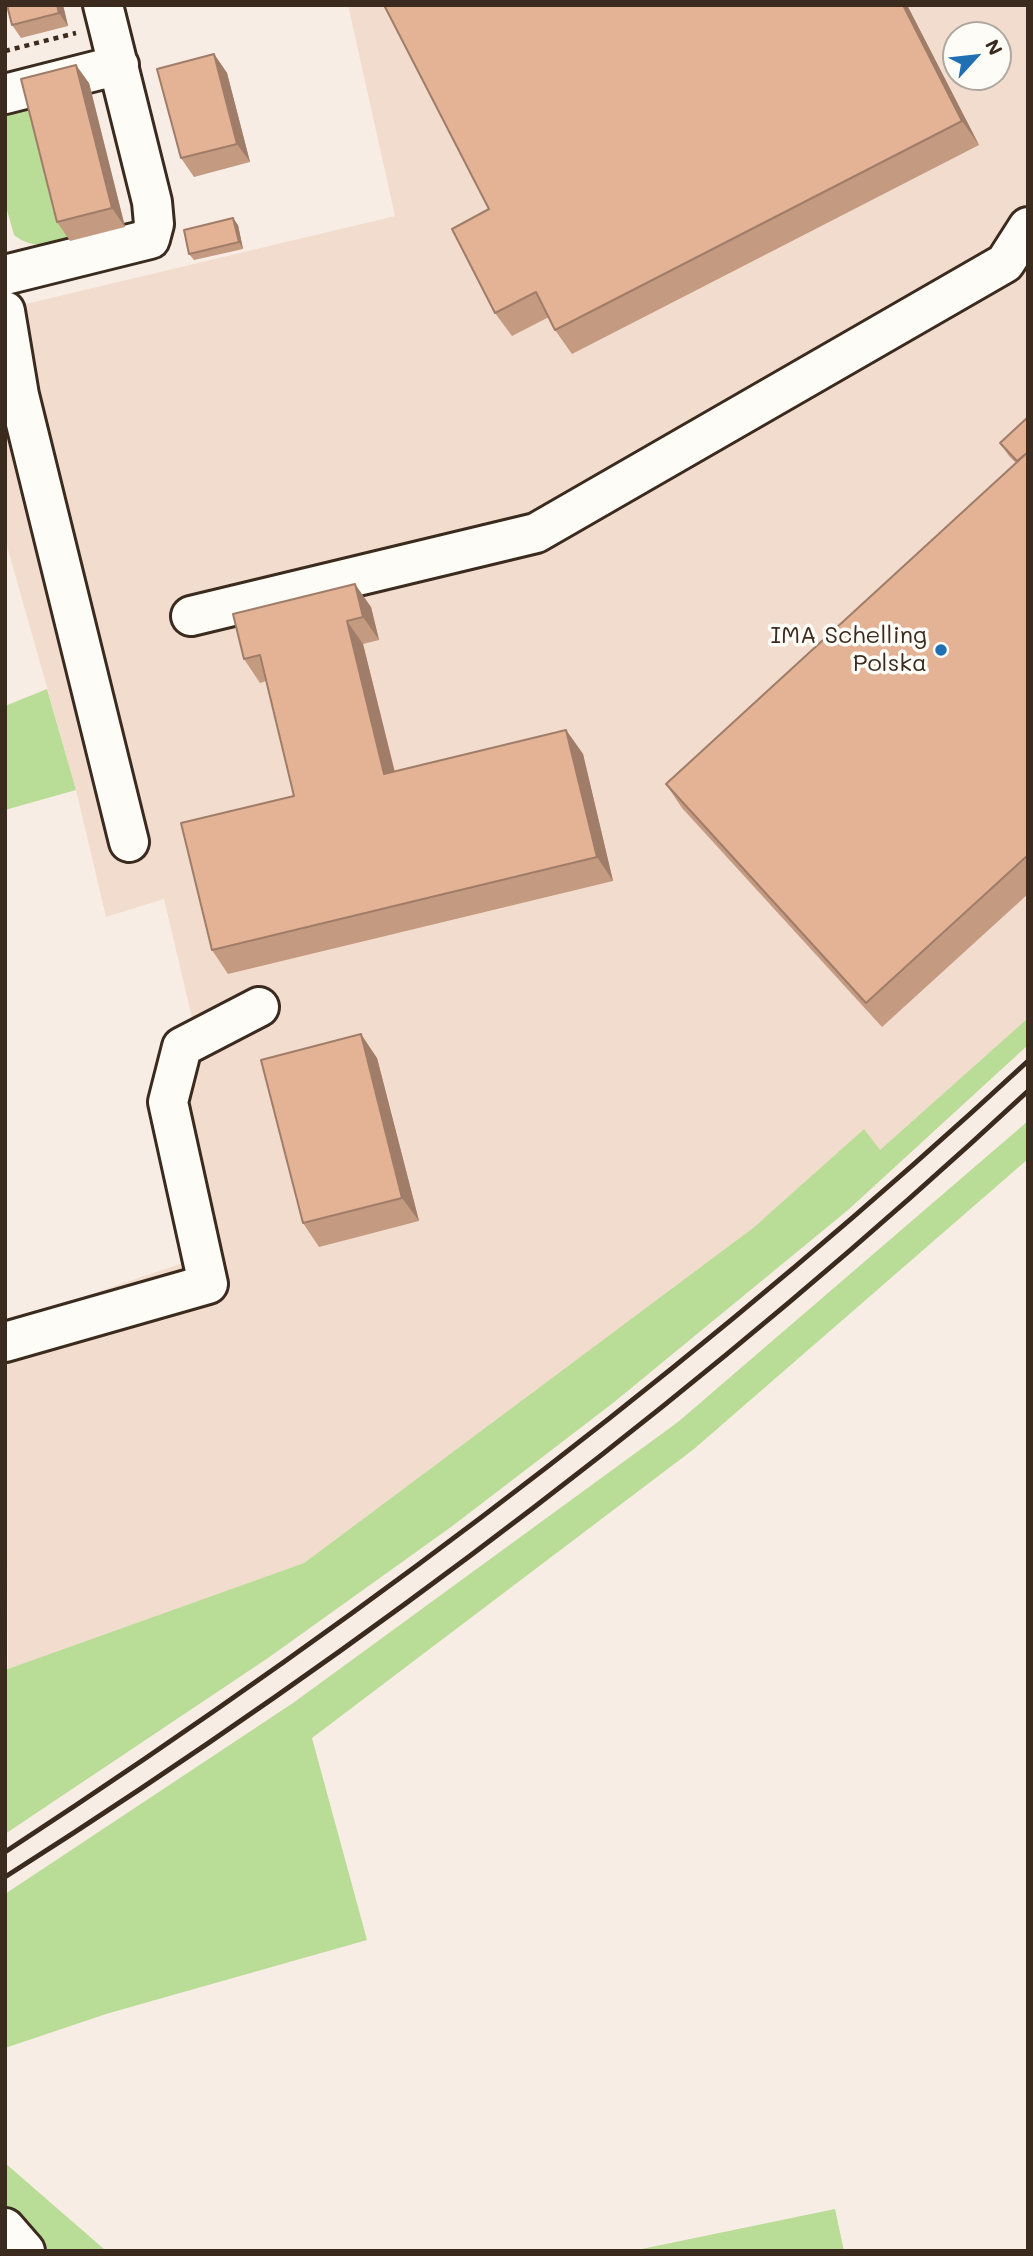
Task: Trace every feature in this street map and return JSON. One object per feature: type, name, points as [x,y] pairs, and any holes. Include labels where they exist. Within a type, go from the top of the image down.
[{"type":"street","points":[[5,275],[150,239],[154,224],[152,202],[107,68],[103,5]]},
{"type":"street","points":[[5,94],[107,68]]},
{"type":"street","points":[[191,616],[536,533],[1005,263],[1028,227]]},
{"type":"street","points":[[5,311],[19,395],[129,842]]},
{"type":"street","points":[[5,1342],[208,1284],[168,1102],[182,1047],[259,1007]]},
{"type":"street","points":[[5,2228],[25,2251]]},
{"type":"path","points":[[5,51],[86,31],[107,68]]},
{"type":"shaded area","points":[[348,5],[1028,5],[1028,1018],[879,1151],[864,1129],[753,1228],[304,1563],[8,1669],[5,1323],[195,1259],[156,1082],[193,1022],[164,899],[106,917],[76,790],[5,539],[5,309],[395,216]]},
{"type":"green space","points":[[34,97],[70,241],[55,244],[34,244],[14,235],[5,203],[5,104]]},
{"type":"green space","points":[[47,689],[76,790],[5,810],[5,706]]},
{"type":"green space","points":[[1028,1018],[1028,1045],[848,1210],[613,1403],[451,1527],[268,1658],[5,1834],[5,1670],[304,1563],[753,1228],[864,1129],[880,1150]]},
{"type":"green space","points":[[1028,1121],[1028,1159],[694,1449],[312,1738],[367,1940],[106,2014],[5,2048],[5,1894],[293,1703],[678,1422]]},
{"type":"green space","points":[[5,2163],[104,2249],[129,2251],[45,2251],[5,2211]]},
{"type":"green space","points":[[835,2209],[844,2251],[632,2251]]},
{"type":"building","points":[[7,5],[57,5],[59,13],[12,25]]},
{"type":"building","points":[[384,5],[903,5],[942,82],[942,91],[947,91],[962,121],[555,330],[536,292],[495,313],[452,229],[489,209]]},
{"type":"building","points":[[214,54],[237,144],[181,158],[157,69]]},
{"type":"building","points":[[76,65],[112,208],[57,222],[21,79]]},
{"type":"building","points":[[233,218],[239,242],[189,254],[184,230]]},
{"type":"building","points":[[1028,417],[1028,452],[1017,461],[1000,443]]},
{"type":"building","name":"IMA Schelling Polska","points":[[1028,452],[1028,855],[866,1003],[666,784]]},
{"type":"building","points":[[355,584],[363,617],[347,621],[384,774],[566,730],[597,857],[212,950],[181,823],[294,796],[260,655],[244,659],[233,614]]},
{"type":"building","points":[[361,1034],[402,1198],[303,1223],[261,1060]]},
{"type":"railway","points":[[5,1852],[273,1670],[533,1478],[785,1275],[1028,1061]]},
{"type":"railway","points":[[5,1877],[272,1699],[404,1605],[534,1507],[662,1407],[787,1304],[909,1199],[1028,1091]]},
{"type":"place","name":"IMA Schelling Polska","points":[[941,650]]}]
